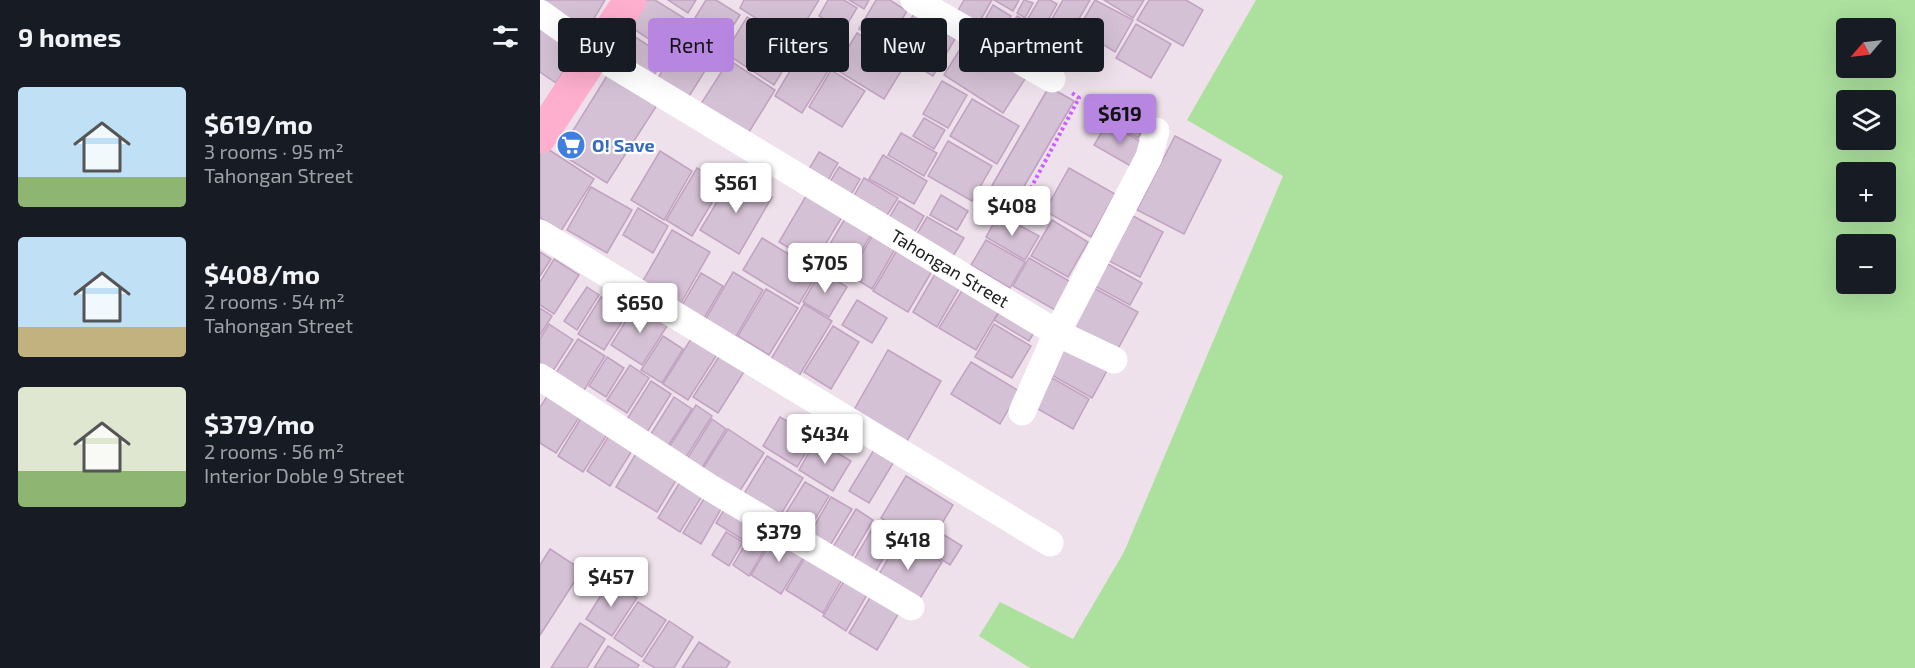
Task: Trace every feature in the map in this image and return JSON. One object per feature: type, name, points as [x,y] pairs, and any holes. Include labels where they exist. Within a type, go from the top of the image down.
[{"type":"main road","points":[[619,18],[630,0]]},
{"type":"main road","points":[[540,137],[585,72]]},
{"type":"street","points":[[914,0],[1052,79]]},
{"type":"street","name":"Tahongan Street","points":[[540,13],[558,26]]},
{"type":"street","name":"Tahongan Street","points":[[627,72],[1057,333],[1114,360]]},
{"type":"street","points":[[1022,412],[1057,333],[1149,157],[1156,131]]},
{"type":"street","points":[[540,233],[1050,543]]},
{"type":"street","points":[[540,376],[709,487],[911,606]]},
{"type":"path","points":[[1025,198],[1079,98],[1052,79]]},
{"type":"shaded area","points":[[1256,0],[1915,0],[1915,668],[1030,668],[979,636],[1000,602],[1073,639],[1124,552],[1283,176],[1187,120]]},
{"type":"building","points":[[540,0],[605,0],[594,18],[566,18]]},
{"type":"building","points":[[641,0],[655,0],[684,18],[648,18],[648,38],[636,31],[636,18],[630,18]]},
{"type":"building","points":[[668,0],[696,0],[688,13]]},
{"type":"building","points":[[706,0],[716,0],[740,15],[734,25],[734,18],[695,18]]},
{"type":"building","points":[[744,0],[819,0],[808,18],[756,18],[740,8]]},
{"type":"building","points":[[828,0],[844,0],[857,8],[849,21],[849,18],[819,16]]},
{"type":"building","points":[[849,0],[869,0],[864,9]]},
{"type":"building","points":[[876,0],[890,0],[907,11],[903,18],[865,18]]},
{"type":"building","points":[[964,0],[992,0],[982,18],[959,18],[955,16]]},
{"type":"building","points":[[994,0],[1019,0],[1013,11]]},
{"type":"building","points":[[1024,0],[1033,3],[1025,18],[1017,13]]},
{"type":"building","points":[[1039,0],[1050,0],[1057,4],[1049,18],[1028,18]]},
{"type":"building","points":[[1063,0],[1090,0],[1079,18],[1052,18]]},
{"type":"building","points":[[1095,0],[1133,20],[1115,52],[1104,45],[1104,18],[1084,18]]},
{"type":"building","points":[[1104,0],[1144,0],[1133,18]]},
{"type":"building","points":[[1149,0],[1186,0],[1203,10],[1183,46],[1137,20]]},
{"type":"building","points":[[993,5],[1011,16],[1010,18],[986,18]]},
{"type":"building","points":[[746,19],[746,67],[734,59],[734,38]]},
{"type":"building","points":[[540,22],[558,34],[558,72],[563,72],[556,83],[540,72]]},
{"type":"building","points":[[1136,24],[1171,44],[1151,78],[1116,58]]},
{"type":"building","points":[[857,33],[861,35],[861,72],[900,72],[884,99],[840,72],[849,72],[849,46]]},
{"type":"building","points":[[947,34],[955,39],[947,52]]},
{"type":"building","points":[[636,38],[648,45],[648,72],[656,72],[648,84],[629,72],[636,72]]},
{"type":"building","points":[[959,51],[959,72],[1021,72],[1027,76],[1003,113],[944,75]]},
{"type":"building","points":[[734,63],[775,90],[744,140],[697,110],[721,72],[734,72]]},
{"type":"building","points":[[609,72],[659,102],[607,183],[559,153]]},
{"type":"building","points":[[662,72],[704,72],[683,106],[653,86]]},
{"type":"building","points":[[754,72],[782,72],[774,85]]},
{"type":"building","points":[[789,72],[827,72],[802,113],[775,96]]},
{"type":"building","points":[[830,72],[834,72],[865,91],[842,127],[809,107]]},
{"type":"building","points":[[942,81],[967,95],[948,128],[923,114]]},
{"type":"building","points":[[1049,87],[1074,101],[1006,217],[982,203]]},
{"type":"building","points":[[1049,87],[1074,101],[1006,217],[982,203]]},
{"type":"building","points":[[972,99],[1019,126],[997,164],[950,136]]},
{"type":"building","points":[[1132,112],[1148,121],[1138,138],[1123,129]]},
{"type":"building","points":[[924,118],[945,130],[934,149],[913,136]]},
{"type":"building","points":[[1108,122],[1146,145],[1134,168],[1094,145]]},
{"type":"building","points":[[901,133],[937,153],[924,176],[888,155]]},
{"type":"building","points":[[1175,136],[1221,160],[1184,234],[1137,210]]},
{"type":"building","points":[[948,141],[992,166],[972,201],[928,176]]},
{"type":"building","points":[[540,144],[594,179],[561,231],[540,218]]},
{"type":"building","points":[[660,151],[692,171],[664,220],[631,200]]},
{"type":"building","points":[[819,152],[838,163],[824,187],[805,176]]},
{"type":"building","points":[[883,155],[927,181],[914,204],[869,179]]},
{"type":"building","points":[[839,167],[860,179],[847,202],[825,190]]},
{"type":"building","points":[[697,168],[723,184],[692,236],[666,220]]},
{"type":"building","points":[[1069,168],[1115,194],[1091,237],[1045,211]]},
{"type":"building","points":[[734,174],[772,197],[739,254],[700,230]]},
{"type":"building","points":[[864,178],[898,198],[884,220],[851,201]]},
{"type":"building","points":[[591,187],[632,210],[607,253],[567,230]]},
{"type":"building","points":[[941,195],[968,211],[957,230],[930,215]]},
{"type":"building","points":[[806,196],[842,217],[814,263],[779,242]]},
{"type":"building","points":[[899,201],[924,216],[913,235],[888,220]]},
{"type":"building","points":[[638,208],[668,226],[653,253],[623,235]]},
{"type":"building","points":[[999,214],[1039,236],[1025,260],[986,237]]},
{"type":"building","points":[[1133,216],[1163,232],[1140,277],[1109,261]]},
{"type":"building","points":[[846,217],[872,233],[847,275],[821,259]]},
{"type":"building","points":[[927,217],[964,238],[952,258],[915,237]]},
{"type":"building","points":[[1052,220],[1088,242],[1068,277],[1031,256]]},
{"type":"building","points":[[672,230],[710,252],[678,308],[640,286]]},
{"type":"building","points":[[876,230],[898,244],[872,289],[849,275]]},
{"type":"building","points":[[762,238],[818,272],[799,304],[743,270]]},
{"type":"building","points":[[986,240],[1025,262],[1010,288],[971,265]]},
{"type":"building","points":[[900,245],[935,266],[908,312],[873,291]]},
{"type":"building","points":[[540,252],[551,259],[540,276]]},
{"type":"building","points":[[1029,258],[1071,282],[1055,310],[1013,286]]},
{"type":"building","points":[[554,259],[579,275],[554,314],[540,305],[540,282]]},
{"type":"building","points":[[1108,264],[1142,283],[1130,305],[1095,286]]},
{"type":"building","points":[[939,267],[963,282],[937,327],[913,312]]},
{"type":"building","points":[[821,271],[847,287],[829,317],[803,302]]},
{"type":"building","points":[[733,272],[763,290],[731,345],[701,327]]},
{"type":"building","points":[[701,273],[723,286],[700,325],[678,312]]},
{"type":"building","points":[[966,284],[1002,306],[976,350],[939,328]]},
{"type":"building","points":[[587,287],[599,295],[577,330],[564,321]]},
{"type":"building","points":[[1092,287],[1138,312],[1114,356],[1068,330]]},
{"type":"building","points":[[766,289],[798,308],[769,355],[738,336]]},
{"type":"building","points":[[601,297],[627,314],[604,350],[578,334]]},
{"type":"building","points":[[857,300],[887,318],[872,343],[842,325]]},
{"type":"building","points":[[637,303],[669,323],[642,365],[611,345]]},
{"type":"building","points":[[804,304],[832,321],[799,376],[771,359]]},
{"type":"building","points":[[1005,304],[1039,324],[1029,341],[994,320]]},
{"type":"building","points":[[540,308],[552,316],[540,335]]},
{"type":"building","points":[[549,324],[573,340],[551,374],[540,367],[540,339]]},
{"type":"building","points":[[994,324],[1031,346],[1012,378],[975,357]]},
{"type":"building","points":[[833,326],[859,342],[831,389],[804,372]]},
{"type":"building","points":[[694,334],[720,350],[688,400],[663,384]]},
{"type":"building","points":[[663,336],[683,349],[662,383],[641,370]]},
{"type":"building","points":[[578,339],[605,356],[580,397],[552,379]]},
{"type":"building","points":[[1065,343],[1109,367],[1092,398],[1048,373]]},
{"type":"building","points":[[888,350],[941,381],[903,448],[850,417]]},
{"type":"building","points":[[722,352],[747,367],[718,413],[693,397]]},
{"type":"building","points":[[607,357],[624,368],[606,397],[589,386]]},
{"type":"building","points":[[971,362],[1019,391],[1000,424],[951,394]]},
{"type":"building","points":[[630,365],[649,378],[627,413],[607,400]]},
{"type":"building","points":[[1047,375],[1089,399],[1073,429],[1031,405]]},
{"type":"building","points":[[651,381],[671,394],[644,437],[624,424]]},
{"type":"building","points":[[550,392],[582,413],[556,453],[540,443],[540,407]]},
{"type":"building","points":[[674,397],[692,409],[666,449],[649,437]]},
{"type":"building","points":[[696,405],[712,416],[681,465],[664,455]]},
{"type":"building","points":[[586,410],[612,427],[583,472],[558,456]]},
{"type":"building","points":[[780,417],[815,438],[797,467],[763,446]]},
{"type":"building","points":[[712,419],[726,429],[698,474],[684,464]]},
{"type":"building","points":[[615,426],[638,441],[610,486],[587,471]]},
{"type":"building","points":[[728,429],[764,453],[734,500],[698,476]]},
{"type":"building","points":[[816,440],[851,461],[833,491],[799,470]]},
{"type":"building","points":[[640,447],[681,472],[657,512],[616,487]]},
{"type":"building","points":[[875,448],[895,460],[869,503],[849,491]]},
{"type":"building","points":[[767,456],[803,478],[778,519],[742,497]]},
{"type":"building","points":[[906,476],[953,505],[928,547],[881,518]]},
{"type":"building","points":[[683,477],[705,491],[680,532],[658,518]]},
{"type":"building","points":[[805,482],[829,496],[803,539],[779,524]]},
{"type":"building","points":[[708,492],[725,502],[701,544],[683,533]]},
{"type":"building","points":[[831,497],[852,509],[825,554],[805,542]]},
{"type":"building","points":[[730,500],[758,517],[745,541],[716,523]]},
{"type":"building","points":[[856,509],[873,520],[848,563],[830,552]]},
{"type":"building","points":[[760,519],[776,529],[749,576],[733,565]]},
{"type":"building","points":[[877,521],[898,534],[871,579],[850,566]]},
{"type":"building","points":[[726,532],[743,542],[729,566],[712,555]]},
{"type":"building","points":[[777,532],[808,550],[781,594],[751,575]]},
{"type":"building","points":[[941,533],[962,546],[950,565],[930,552]]},
{"type":"building","points":[[901,537],[942,562],[916,605],[875,581]]},
{"type":"building","points":[[550,549],[582,570],[540,635],[540,565]]},
{"type":"building","points":[[807,554],[844,576],[823,613],[786,590]]},
{"type":"building","points":[[848,574],[871,588],[846,631],[823,616]]},
{"type":"building","points":[[610,581],[637,598],[612,636],[586,619]]},
{"type":"building","points":[[875,589],[903,606],[877,650],[849,633]]},
{"type":"building","points":[[638,602],[666,620],[642,657],[614,638]]},
{"type":"building","points":[[669,621],[693,637],[674,668],[655,668],[643,661]]},
{"type":"building","points":[[580,623],[605,639],[587,668],[551,668]]},
{"type":"building","points":[[699,642],[730,662],[726,668],[682,668]]},
{"type":"building","points":[[608,646],[639,665],[637,668],[594,668]]},
{"type":"place","name":"O! Save","points":[[571,145]]}]
